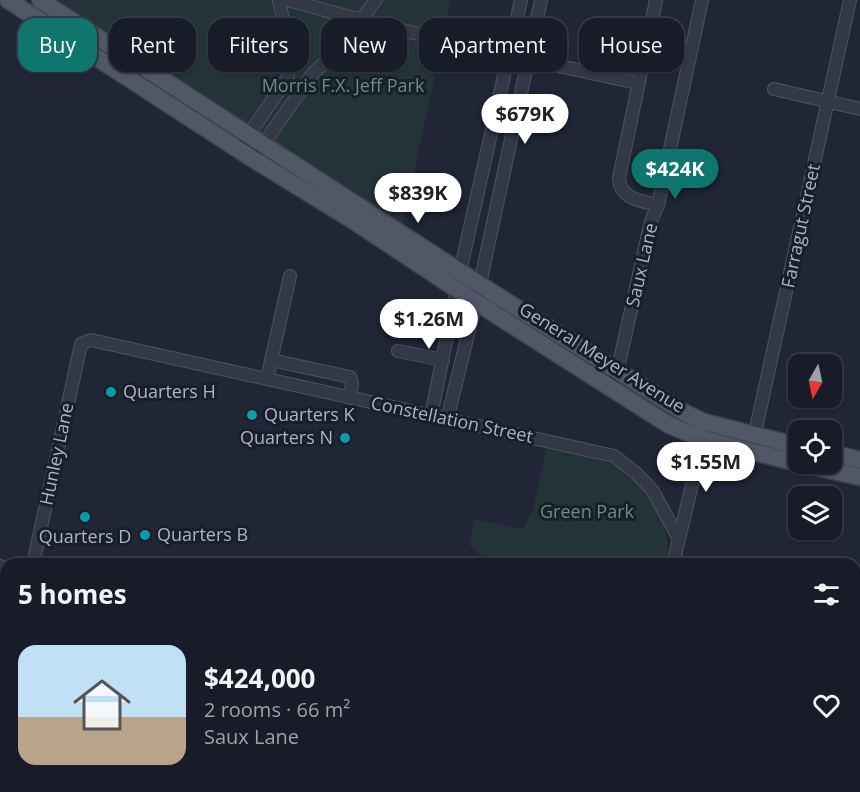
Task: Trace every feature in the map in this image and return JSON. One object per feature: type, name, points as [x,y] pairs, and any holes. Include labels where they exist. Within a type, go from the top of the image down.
[{"type":"main road","name":"General Meyer Avenue","points":[[8,0],[244,142],[264,144],[618,372],[704,422],[788,458]]},
{"type":"main road","name":"General Meyer Avenue","points":[[40,0],[244,142],[253,159],[357,223],[457,290],[669,425],[703,439],[788,446]]},
{"type":"main road","points":[[842,456],[860,460]]},
{"type":"main road","name":"General Meyer Avenue","points":[[842,473],[860,477]]},
{"type":"street","points":[[244,142],[287,79],[291,61],[279,0]]},
{"type":"street","points":[[288,0],[350,18]]},
{"type":"street","points":[[362,18],[376,0]]},
{"type":"street","points":[[517,18],[521,0]]},
{"type":"street","points":[[537,18],[541,0]]},
{"type":"street","points":[[656,0],[619,187],[633,198],[658,205]]},
{"type":"street","name":"Saux Lane","points":[[611,389],[618,372],[651,221],[658,205],[702,0]]},
{"type":"street","name":"Farragut Street","points":[[753,444],[850,0]]},
{"type":"street","points":[[253,159],[314,72],[321,66]]},
{"type":"street","points":[[567,68],[638,83]]},
{"type":"street","points":[[431,416],[460,272],[506,72]]},
{"type":"street","points":[[447,420],[480,285],[525,72]]},
{"type":"street","points":[[774,89],[860,109]]},
{"type":"street","points":[[267,379],[290,276]]},
{"type":"street","name":"Constellation Street","points":[[81,344],[91,340],[614,456],[653,490],[679,539]]},
{"type":"street","name":"Hunley Lane","points":[[34,558],[81,344]]},
{"type":"street","points":[[398,351],[443,360]]},
{"type":"street","points":[[271,360],[350,377],[352,384],[350,398]]},
{"type":"street","points":[[674,558],[703,439]]},
{"type":"green space","name":"Morris F.X. Jeff Park","points":[[42,0],[451,0],[447,18],[419,18],[419,72],[436,72],[403,225],[158,72],[196,72],[196,18],[109,18],[109,42],[97,34],[97,18],[71,18]]},
{"type":"green space","name":"Green Park","points":[[546,449],[604,462],[622,469],[651,498],[665,530],[666,558],[483,558],[469,544],[475,519],[522,529],[533,511]]},
{"type":"place","name":"Quarters H","points":[[111,392]]},
{"type":"place","name":"Quarters K","points":[[252,415]]},
{"type":"place","name":"Quarters N","points":[[345,438]]},
{"type":"place","name":"Quarters D","points":[[85,517]]},
{"type":"place","name":"Quarters B","points":[[145,535]]}]
